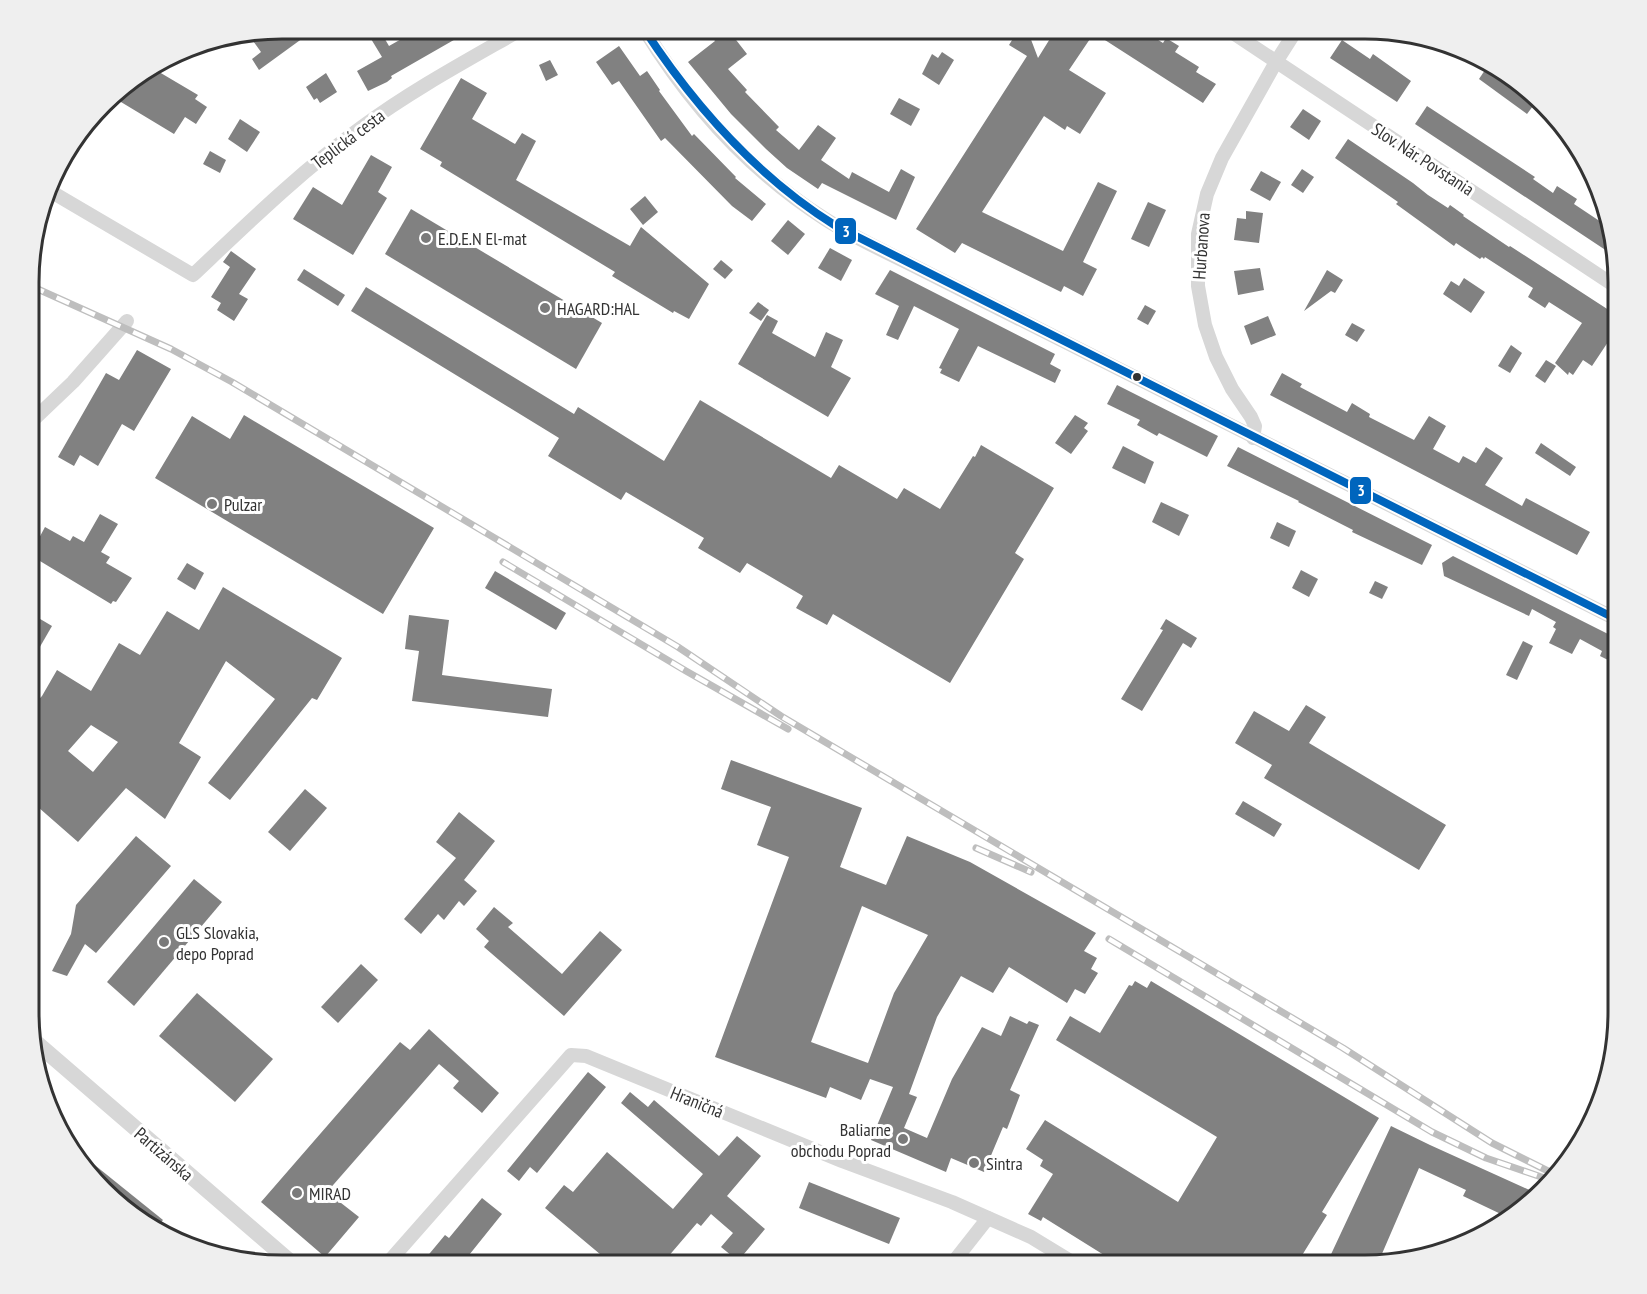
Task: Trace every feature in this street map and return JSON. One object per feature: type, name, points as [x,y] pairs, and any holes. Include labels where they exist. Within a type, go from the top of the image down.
[{"type":"street","name":"Teplická cesta","points":[[56,194],[194,275],[284,189],[362,126],[406,96],[505,39]]},
{"type":"street","points":[[651,39],[675,76],[728,140],[759,170],[826,220],[1253,438],[1608,615]]},
{"type":"street","name":"Slov. Nár. Povstania","points":[[1242,39],[1608,281]]},
{"type":"street","name":"Hurbanova","points":[[1253,438],[1255,426],[1232,389],[1216,357],[1205,326],[1198,286],[1197,257],[1203,211],[1213,177],[1291,39]]},
{"type":"street","points":[[39,414],[73,382],[127,321]]},
{"type":"street","name":"Partizánska","points":[[42,1049],[282,1255]]},
{"type":"street","name":"Hraničná","points":[[395,1255],[571,1055],[586,1056],[842,1161],[952,1202],[1031,1237],[1061,1255]]},
{"type":"street","points":[[959,1255],[988,1218]]},
{"type":"building","points":[[302,39],[259,70],[252,59],[261,52],[253,41]]},
{"type":"building","points":[[371,39],[385,39],[389,46],[401,39],[456,39],[391,76],[392,78],[387,82],[368,91],[357,71],[382,57]]},
{"type":"building","points":[[714,39],[735,39],[747,54],[728,69],[747,90],[745,92],[779,127],[776,130],[799,150],[818,125],[836,138],[821,160],[849,179],[852,172],[889,192],[901,169],[915,177],[896,220],[822,183],[818,189],[787,168],[766,149],[731,114],[688,62],[715,41]]},
{"type":"building","points":[[1013,39],[1031,39],[1038,58],[1050,39],[1090,39],[1069,70],[1106,93],[1080,134],[1067,126],[1065,130],[1044,116],[982,212],[1063,251],[1098,182],[1117,191],[1083,262],[1097,269],[1083,296],[1064,286],[1061,292],[962,243],[955,253],[916,229],[1027,56],[1009,45]]},
{"type":"building","points":[[1103,39],[1157,39],[1163,43],[1168,39],[1179,46],[1175,52],[1199,67],[1196,72],[1216,84],[1203,103]]},
{"type":"building","points":[[1342,40],[1370,59],[1373,54],[1411,81],[1397,102],[1330,58]]},
{"type":"building","points":[[619,46],[640,76],[647,71],[692,136],[694,134],[735,178],[766,204],[752,221],[732,206],[665,138],[661,141],[619,81],[612,85],[596,62]]},
{"type":"building","points":[[942,52],[954,60],[939,85],[922,74],[932,54],[938,58]]},
{"type":"building","points":[[550,60],[558,75],[546,81],[539,65]]},
{"type":"building","points":[[1484,71],[1513,89],[1533,106],[1527,114],[1479,79]]},
{"type":"building","points":[[160,73],[198,95],[195,99],[207,107],[196,124],[185,117],[174,134],[120,101]]},
{"type":"building","points":[[326,73],[337,92],[320,103],[317,98],[314,100],[306,87]]},
{"type":"building","points":[[461,78],[487,93],[472,119],[515,144],[522,133],[536,141],[516,180],[630,246],[641,227],[709,284],[689,319],[674,311],[673,313],[612,276],[615,272],[440,166],[442,162],[420,149]]},
{"type":"building","points":[[899,98],[920,109],[911,126],[890,114]]},
{"type":"building","points":[[1427,106],[1535,177],[1533,179],[1553,193],[1557,186],[1577,199],[1574,204],[1600,222],[1606,250],[1415,124]]},
{"type":"building","points":[[1303,109],[1321,121],[1309,140],[1290,127]]},
{"type":"building","points":[[240,119],[260,132],[247,152],[228,139]]},
{"type":"building","points":[[1348,139],[1428,195],[1448,208],[1450,205],[1509,247],[1608,310],[1608,342],[1592,366],[1583,360],[1573,375],[1569,372],[1568,375],[1555,363],[1582,323],[1549,302],[1545,308],[1528,297],[1533,288],[1485,257],[1480,259],[1456,243],[1454,246],[1396,204],[1398,202],[1335,158]]},
{"type":"building","points":[[210,151],[226,160],[220,173],[203,164]]},
{"type":"building","points":[[371,155],[392,167],[378,192],[387,198],[353,255],[293,219],[313,187],[342,205]]},
{"type":"building","points":[[1302,169],[1314,177],[1303,193],[1291,185]]},
{"type":"building","points":[[1261,171],[1281,182],[1270,201],[1250,190]]},
{"type":"building","points":[[645,196],[658,212],[643,225],[630,209]]},
{"type":"building","points":[[1148,202],[1166,210],[1149,247],[1131,239]]},
{"type":"building","points":[[411,209],[602,323],[576,369],[385,254]]},
{"type":"building","points":[[1246,211],[1263,213],[1259,243],[1234,240],[1237,218],[1246,219]]},
{"type":"building","points":[[788,220],[805,234],[788,255],[771,241]]},
{"type":"building","points":[[830,248],[852,260],[841,281],[818,268]]},
{"type":"building","points":[[231,251],[256,269],[239,294],[248,299],[234,321],[217,310],[221,303],[211,297],[230,267],[223,262]]},
{"type":"building","points":[[721,260],[733,270],[725,279],[713,269]]},
{"type":"building","points":[[1260,268],[1264,290],[1238,295],[1234,271]]},
{"type":"building","points":[[304,269],[345,295],[338,306],[297,280]]},
{"type":"building","points":[[890,270],[1055,354],[1050,364],[1061,370],[1055,383],[978,346],[959,382],[940,373],[942,369],[939,368],[959,329],[914,306],[898,340],[886,335],[899,306],[875,294]]},
{"type":"building","points":[[1327,270],[1343,280],[1335,293],[1331,291],[1304,311]]},
{"type":"building","points":[[1464,278],[1485,292],[1471,313],[1443,294],[1451,281],[1459,286]]},
{"type":"building","points":[[366,287],[574,414],[578,407],[664,461],[700,400],[831,478],[839,465],[897,499],[904,488],[940,509],[981,445],[1054,488],[1015,553],[1024,559],[950,683],[833,614],[827,625],[796,608],[803,596],[747,563],[740,573],[698,548],[704,538],[626,492],[621,500],[548,456],[559,438],[351,311]]},
{"type":"building","points":[[758,302],[769,310],[761,321],[749,313]]},
{"type":"building","points":[[1145,305],[1156,311],[1148,325],[1137,319]]},
{"type":"building","points":[[767,315],[778,321],[772,333],[815,357],[826,332],[843,340],[831,367],[851,378],[828,417],[738,364]]},
{"type":"building","points":[[1268,316],[1276,335],[1251,345],[1244,326]]},
{"type":"building","points":[[1352,323],[1365,330],[1357,342],[1345,335]]},
{"type":"building","points":[[1511,345],[1522,353],[1510,373],[1498,366]]},
{"type":"building","points":[[137,350],[171,369],[134,431],[122,424],[98,466],[80,455],[74,466],[58,457],[106,373],[119,380]]},
{"type":"building","points":[[1546,360],[1556,366],[1545,383],[1535,376]]},
{"type":"building","points":[[1282,373],[1302,384],[1300,387],[1347,412],[1352,403],[1370,414],[1369,417],[1414,440],[1429,416],[1446,426],[1433,449],[1459,463],[1463,456],[1476,463],[1486,447],[1503,458],[1485,485],[1522,506],[1526,498],[1590,532],[1577,555],[1270,395]]},
{"type":"building","points":[[1117,385],[1218,436],[1207,457],[1159,433],[1157,436],[1137,425],[1140,420],[1107,404]]},
{"type":"building","points":[[244,415],[434,528],[383,614],[155,478],[192,416],[230,439]]},
{"type":"building","points":[[1075,415],[1088,423],[1084,428],[1088,431],[1071,454],[1055,443]]},
{"type":"building","points":[[1541,443],[1576,467],[1570,476],[1535,453]]},
{"type":"building","points":[[1123,446],[1154,462],[1145,484],[1112,468]]},
{"type":"building","points":[[1238,447],[1432,545],[1422,565],[1352,532],[1353,530],[1299,501],[1227,466]]},
{"type":"building","points":[[1161,502],[1189,515],[1179,536],[1152,522]]},
{"type":"building","points":[[100,514],[118,524],[101,552],[110,557],[106,563],[132,578],[116,602],[113,601],[111,604],[39,560],[39,538],[45,527],[70,541],[73,536],[84,542]]},
{"type":"building","points":[[1277,522],[1296,531],[1289,547],[1270,538]]},
{"type":"building","points":[[1453,556],[1608,634],[1608,660],[1600,656],[1602,651],[1580,639],[1572,654],[1549,643],[1556,629],[1553,627],[1556,622],[1532,609],[1529,616],[1444,576],[1442,563]]},
{"type":"building","points":[[187,563],[204,573],[195,590],[177,579]]},
{"type":"building","points":[[1301,570],[1318,579],[1309,597],[1292,588]]},
{"type":"building","points":[[495,571],[566,613],[556,630],[485,588]]},
{"type":"building","points":[[1375,581],[1388,587],[1382,599],[1369,593]]},
{"type":"building","points":[[223,587],[342,658],[317,700],[312,698],[230,800],[208,783],[275,699],[226,661],[179,743],[201,757],[165,819],[126,788],[78,842],[39,808],[39,699],[57,670],[91,691],[119,643],[140,655],[167,611],[199,630]],"holes":[[[91,725],[118,742],[93,772],[68,751]]]},
{"type":"building","points":[[409,615],[449,620],[442,675],[552,689],[548,717],[412,701],[419,651],[405,649]]},
{"type":"building","points":[[39,618],[52,626],[39,648]]},
{"type":"building","points":[[1166,619],[1197,638],[1191,648],[1183,643],[1142,711],[1121,699],[1163,630],[1160,629]]},
{"type":"building","points":[[1523,641],[1533,646],[1517,680],[1506,675]]},
{"type":"building","points":[[1306,705],[1326,717],[1309,743],[1446,825],[1419,870],[1264,778],[1272,765],[1235,743],[1254,711],[1289,731]]},
{"type":"building","points":[[731,760],[862,808],[840,867],[886,885],[907,836],[970,862],[1096,933],[1084,951],[1097,958],[1091,969],[1098,973],[1085,994],[1075,989],[1067,1003],[1009,967],[993,993],[961,976],[937,1017],[909,1094],[917,1097],[904,1128],[927,1138],[952,1079],[982,1027],[1001,1036],[1010,1016],[1027,1024],[1029,1021],[1039,1025],[1010,1090],[1020,1095],[1007,1129],[1003,1127],[984,1172],[951,1158],[946,1172],[871,1140],[893,1087],[870,1079],[861,1100],[830,1087],[826,1098],[715,1057],[789,857],[757,845],[771,807],[721,789]],"holes":[[[862,906],[928,935],[894,993],[868,1063],[811,1042]]]},
{"type":"building","points":[[305,789],[327,808],[290,851],[268,832]]},
{"type":"building","points":[[1243,801],[1282,824],[1274,837],[1235,814]]},
{"type":"building","points":[[459,812],[495,841],[464,880],[477,891],[464,906],[459,901],[444,920],[438,914],[421,934],[404,919],[456,858],[436,842]]},
{"type":"building","points":[[136,836],[171,866],[96,953],[85,944],[67,976],[52,971],[71,934],[76,905]]},
{"type":"building","name":"GLS Slovakia, depo Poprad","points":[[194,879],[222,902],[134,1006],[107,982]]},
{"type":"building","points":[[494,907],[513,923],[508,927],[562,974],[600,931],[622,950],[564,1016],[484,947],[489,941],[476,929]]},
{"type":"building","points":[[361,964],[378,980],[338,1023],[321,1007]]},
{"type":"building","points":[[1135,981],[1147,988],[1151,981],[1379,1118],[1322,1212],[1327,1215],[1302,1255],[1104,1255],[1043,1217],[1041,1221],[1028,1214],[1053,1174],[1040,1166],[1043,1160],[1026,1149],[1045,1120],[1178,1202],[1217,1137],[1056,1040],[1070,1016],[1100,1033],[1129,985],[1132,986]]},
{"type":"building","points":[[197,993],[273,1059],[235,1102],[159,1036]]},
{"type":"building","points":[[429,1029],[499,1093],[482,1113],[453,1088],[459,1081],[439,1064],[327,1192],[359,1217],[327,1255],[323,1255],[261,1202],[400,1042],[410,1050]]},
{"type":"building","points":[[588,1072],[606,1087],[537,1173],[530,1167],[519,1181],[507,1171]]},
{"type":"building","points":[[630,1092],[648,1107],[654,1100],[719,1156],[737,1136],[761,1156],[727,1196],[765,1229],[743,1255],[731,1255],[721,1247],[733,1233],[711,1214],[701,1226],[697,1223],[670,1255],[601,1255],[545,1208],[564,1185],[573,1192],[607,1152],[673,1209],[703,1174],[621,1103]]},
{"type":"building","points":[[1391,1126],[1530,1190],[1500,1214],[1463,1196],[1466,1190],[1419,1168],[1382,1254],[1331,1255]]},
{"type":"building","points":[[90,1161],[163,1220],[161,1222],[134,1205],[110,1184]]},
{"type":"building","points":[[809,1182],[900,1218],[889,1244],[799,1208]]},
{"type":"building","points":[[482,1198],[502,1214],[469,1255],[428,1255],[445,1235],[449,1238]]},
{"type":"railway","points":[[39,290],[171,349],[232,382],[678,647],[781,716],[1343,1048],[1492,1143],[1549,1171]]},
{"type":"railway","points":[[503,562],[788,729]]},
{"type":"railway","points":[[976,848],[1031,872]]},
{"type":"railway","points":[[1109,939],[1432,1132],[1486,1158],[1543,1178]]},
{"type":"transit line","name":"3","points":[[651,39],[684,86],[729,138],[779,185],[836,226],[1608,615]]},
{"type":"place","name":"E.D.E.N El-mat","points":[[426,238]]},
{"type":"place","name":"HAGARD:HAL","points":[[545,308]]},
{"type":"place","name":"Pulzar","points":[[212,504]]},
{"type":"place","name":"GLS Slovakia, depo Poprad","points":[[164,942]]},
{"type":"place","name":"Baliarne obchodu Poprad","points":[[903,1139]]},
{"type":"place","name":"Sintra","points":[[974,1163]]},
{"type":"place","name":"MIRAD","points":[[297,1193]]}]
